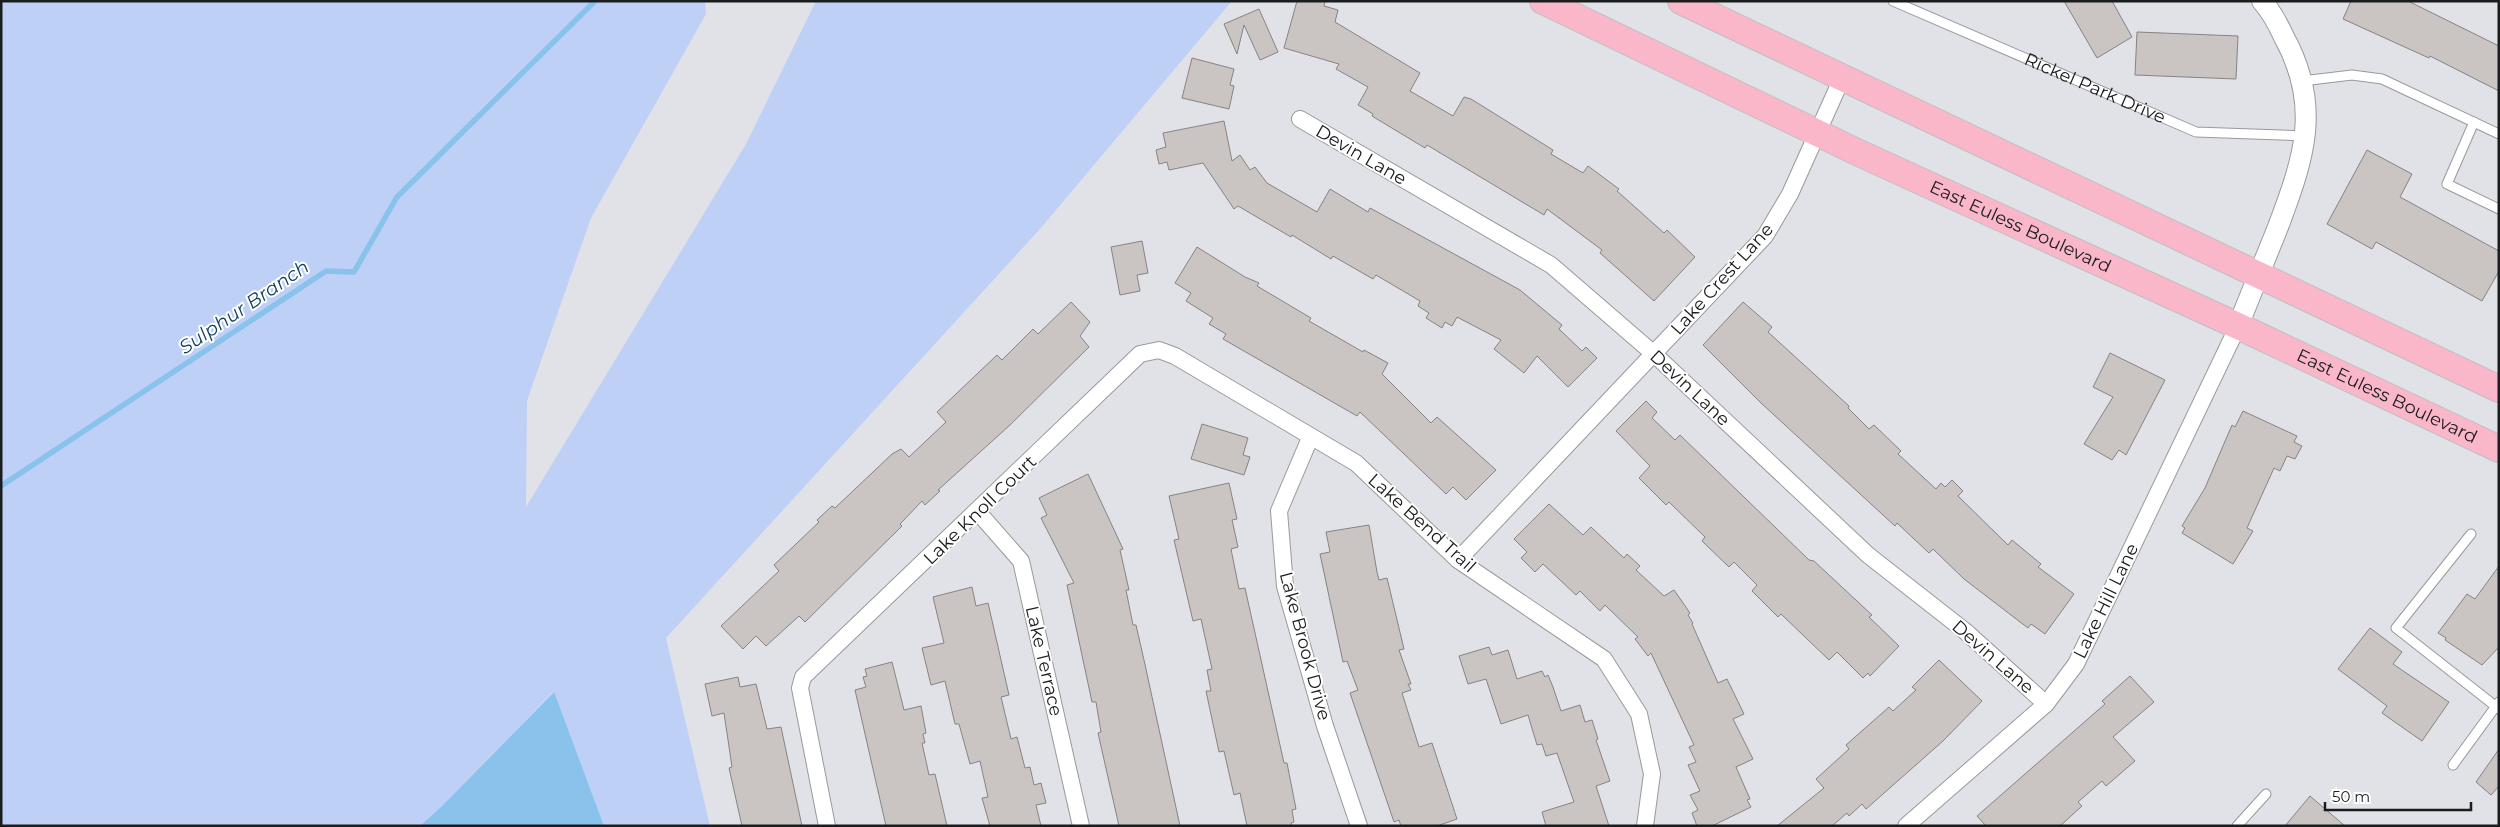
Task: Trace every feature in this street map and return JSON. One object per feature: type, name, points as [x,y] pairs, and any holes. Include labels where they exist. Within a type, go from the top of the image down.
[{"type":"main road","name":"East Euless Boulevard","points":[[1543,1],[1817,133],[2238,326],[2499,449]]},
{"type":"main road","points":[[1681,1],[2499,389]]},
{"type":"street","points":[[2238,326],[2295,181],[2306,136],[2305,98],[2302,81],[2293,54],[2268,8],[2262,1]]},
{"type":"street","name":"Lake Crest Lane","points":[[1458,560],[1765,236],[1790,194],[1842,78]]},
{"type":"street","name":"Devin Lane","points":[[1300,119],[1551,265],[1654,354],[1868,555],[1965,631],[2046,704]]},
{"type":"street","name":"Lake Hill Lane","points":[[1906,826],[2046,704],[2076,664],[2238,326]]},
{"type":"street","name":"Lake Bend Trail","points":[[1159,350],[1175,356],[1310,438],[1356,463],[1458,560],[1604,659],[1639,714],[1652,774],[1645,826]]},
{"type":"street","name":"Lake Knoll Court","points":[[827,826],[800,688],[803,678],[978,512],[1140,354],[1159,350]]},
{"type":"street","name":"Lake Brook Drive","points":[[1310,438],[1279,511],[1285,586],[1325,726],[1359,826]]},
{"type":"street","name":"Lake Terrace","points":[[978,512],[1021,561],[1081,826]]},
{"type":"lane","name":"Rickel Park Drive","points":[[1892,1],[2196,132],[2306,136]]},
{"type":"lane","points":[[2302,81],[2352,75],[2382,79],[2499,134]]},
{"type":"lane","points":[[2474,122],[2447,184],[2499,209]]},
{"type":"lane","points":[[2453,764],[2498,706],[2396,628],[2471,534]]},
{"type":"lane","points":[[2237,826],[2266,794]]},
{"type":"shaded area","points":[[1,1],[705,1],[706,14],[591,218],[527,401],[526,507],[746,144],[816,1],[1232,1],[1040,229],[666,638],[710,826],[604,826],[553,692],[442,806],[420,826],[1,826]]},
{"type":"shaded area","points":[[554,692],[604,826],[420,826],[442,806]]},
{"type":"building","points":[[1297,1],[1325,1],[1324,6],[1338,10],[1335,22],[1420,73],[1410,91],[1453,116],[1464,97],[1471,99],[1553,150],[1551,154],[1583,173],[1588,166],[1619,189],[1617,191],[1664,233],[1667,230],[1695,257],[1654,301],[1600,253],[1602,250],[1547,209],[1544,215],[1427,145],[1425,148],[1372,116],[1373,114],[1358,105],[1368,87],[1336,69],[1339,64],[1284,48]]},
{"type":"building","points":[[2064,1],[2112,1],[2132,37],[2097,58]]},
{"type":"building","points":[[2351,1],[2408,1],[2499,46],[2499,91],[2430,56],[2429,58],[2343,19]]},
{"type":"building","points":[[1259,9],[1278,52],[1260,60],[1244,25],[1237,54],[1224,24]]},
{"type":"building","points":[[2137,32],[2238,36],[2236,79],[2135,75]]},
{"type":"building","points":[[1192,58],[1234,69],[1230,85],[1234,86],[1229,109],[1182,98]]},
{"type":"building","points":[[1224,121],[1232,161],[1240,155],[1250,170],[1255,167],[1267,183],[1317,212],[1330,189],[1368,212],[1370,208],[1520,290],[1562,325],[1559,329],[1582,351],[1586,347],[1597,358],[1568,387],[1537,356],[1524,373],[1494,349],[1501,340],[1457,317],[1452,326],[1445,322],[1442,328],[1426,318],[1429,313],[1418,306],[1420,301],[1376,275],[1373,279],[1333,256],[1331,259],[1292,235],[1291,237],[1238,206],[1234,209],[1203,163],[1169,170],[1167,162],[1159,164],[1156,150],[1166,147],[1163,133]]},
{"type":"building","points":[[2367,150],[2412,174],[2400,197],[2499,251],[2499,271],[2482,301],[2376,242],[2372,249],[2327,224]]},
{"type":"building","points":[[1142,241],[1148,273],[1137,275],[1140,291],[1120,295],[1111,247]]},
{"type":"building","points":[[1197,247],[1245,277],[1259,283],[1257,286],[1311,318],[1309,321],[1363,352],[1364,350],[1388,363],[1382,374],[1431,423],[1437,417],[1496,470],[1466,500],[1453,487],[1446,494],[1360,412],[1357,416],[1223,339],[1226,334],[1209,324],[1213,318],[1186,301],[1191,293],[1175,283]]},
{"type":"building","points":[[1071,302],[1090,322],[1080,336],[1089,347],[1010,425],[938,490],[940,491],[925,505],[922,501],[900,524],[902,526],[805,622],[799,616],[766,646],[756,636],[743,649],[721,626],[779,571],[774,565],[819,522],[817,520],[832,506],[835,508],[892,454],[901,449],[909,457],[946,422],[937,412],[997,355],[1002,360],[1033,329],[1038,334]]},
{"type":"building","points":[[1743,302],[1772,327],[1768,332],[1849,406],[1848,408],[1869,429],[1874,425],[1901,451],[1898,454],[1936,489],[1941,483],[1945,487],[1952,480],[1963,491],[1958,496],[2008,545],[2012,540],[2041,564],[2038,567],[2074,594],[2045,634],[2031,624],[2028,628],[1964,579],[1933,549],[1929,553],[1897,523],[1895,526],[1761,403],[1703,345]]},
{"type":"building","points":[[2110,353],[2165,380],[2126,455],[2119,450],[2112,460],[2084,444],[2113,397],[2093,387]]},
{"type":"building","points":[[1646,401],[1657,412],[1652,418],[1675,440],[1680,435],[1809,560],[1814,561],[1872,615],[1869,617],[1899,646],[1870,676],[1868,673],[1863,678],[1837,652],[1829,660],[1781,614],[1778,617],[1752,591],[1757,585],[1734,562],[1729,567],[1702,541],[1705,537],[1669,502],[1666,505],[1639,478],[1650,466],[1616,431]]},
{"type":"building","points":[[2243,411],[2297,436],[2294,442],[2302,446],[2295,459],[2287,456],[2280,471],[2274,468],[2247,528],[2253,531],[2233,564],[2182,533],[2185,528],[2182,526],[2205,488],[2232,425],[2235,427]]},
{"type":"building","points":[[1202,424],[1248,438],[1243,455],[1250,457],[1244,475],[1191,459]]},
{"type":"building","points":[[1088,474],[1123,549],[1120,550],[1129,590],[1126,590],[1133,625],[1136,625],[1180,826],[1119,826],[1098,733],[1101,732],[1096,702],[1092,702],[1067,585],[1074,583],[1041,518],[1047,515],[1039,498]]},
{"type":"building","points":[[1229,483],[1237,519],[1232,520],[1238,547],[1231,549],[1239,589],[1245,588],[1284,763],[1287,763],[1296,809],[1292,810],[1294,822],[1291,823],[1292,826],[1247,826],[1240,793],[1234,795],[1224,751],[1219,752],[1206,691],[1211,691],[1207,670],[1212,669],[1201,619],[1193,621],[1174,540],[1179,539],[1169,496]]},
{"type":"building","points":[[1549,504],[1583,535],[1591,527],[1624,558],[1627,554],[1640,566],[1636,570],[1664,596],[1674,590],[1690,613],[1688,615],[1718,683],[1727,679],[1744,714],[1733,719],[1753,759],[1736,767],[1750,799],[1747,800],[1751,807],[1712,826],[1697,826],[1692,813],[1698,810],[1690,795],[1700,791],[1688,765],[1696,762],[1689,747],[1694,745],[1651,653],[1648,656],[1635,639],[1638,637],[1605,605],[1600,611],[1580,591],[1576,595],[1543,564],[1535,572],[1521,558],[1527,552],[1514,539]]},
{"type":"building","points":[[1369,525],[1379,580],[1387,578],[1404,649],[1399,650],[1411,684],[1408,684],[1411,690],[1402,693],[1419,747],[1432,743],[1457,819],[1437,826],[1401,826],[1399,820],[1394,822],[1350,693],[1358,690],[1347,661],[1343,662],[1320,554],[1330,552],[1326,532]]},
{"type":"building","points":[[2499,566],[2499,647],[2482,665],[2445,640],[2446,638],[2438,633],[2467,594],[2475,599]]},
{"type":"building","points":[[972,587],[976,606],[988,603],[1009,695],[1001,697],[1011,739],[1017,737],[1025,768],[1030,767],[1034,785],[1041,783],[1046,803],[1036,805],[1041,826],[990,826],[982,798],[988,797],[980,761],[970,764],[959,724],[955,724],[945,681],[931,685],[922,648],[944,643],[933,597]]},
{"type":"building","points":[[2370,628],[2402,652],[2393,664],[2449,702],[2422,741],[2382,713],[2387,706],[2338,669]]},
{"type":"building","points":[[1489,647],[1492,655],[1508,650],[1517,679],[1542,671],[1545,677],[1548,675],[1561,711],[1580,705],[1585,722],[1592,720],[1598,739],[1596,740],[1610,781],[1596,786],[1609,826],[1546,826],[1542,812],[1574,802],[1557,753],[1546,756],[1542,744],[1537,745],[1528,715],[1501,724],[1486,679],[1468,684],[1459,656]]},
{"type":"building","points":[[1939,660],[1982,701],[1943,741],[1866,809],[1862,804],[1849,816],[1847,813],[1832,826],[1777,826],[1824,788],[1816,779],[1849,749],[1846,745],[1889,707],[1893,711],[1916,690],[1912,687]]},
{"type":"building","points":[[892,662],[904,710],[921,706],[926,733],[923,734],[925,743],[922,743],[929,775],[935,774],[947,826],[886,826],[855,690],[866,687],[863,677],[867,676],[865,669]]},
{"type":"building","points":[[2130,676],[2154,702],[2113,737],[2135,761],[2106,786],[2102,781],[2078,802],[2082,806],[2060,826],[1986,826],[1977,816],[2105,704],[2102,701]]},
{"type":"building","points":[[738,677],[740,687],[756,684],[767,729],[781,727],[802,826],[742,826],[729,768],[732,767],[724,713],[712,716],[705,684]]},
{"type":"building","points":[[2499,749],[2499,786],[2491,795],[2476,782]]},
{"type":"building","points":[[2310,796],[2345,826],[2285,826]]},
{"type":"waterway","name":"Sulphur Branch","points":[[1,486],[326,271],[354,272],[397,197],[595,1]]}]
